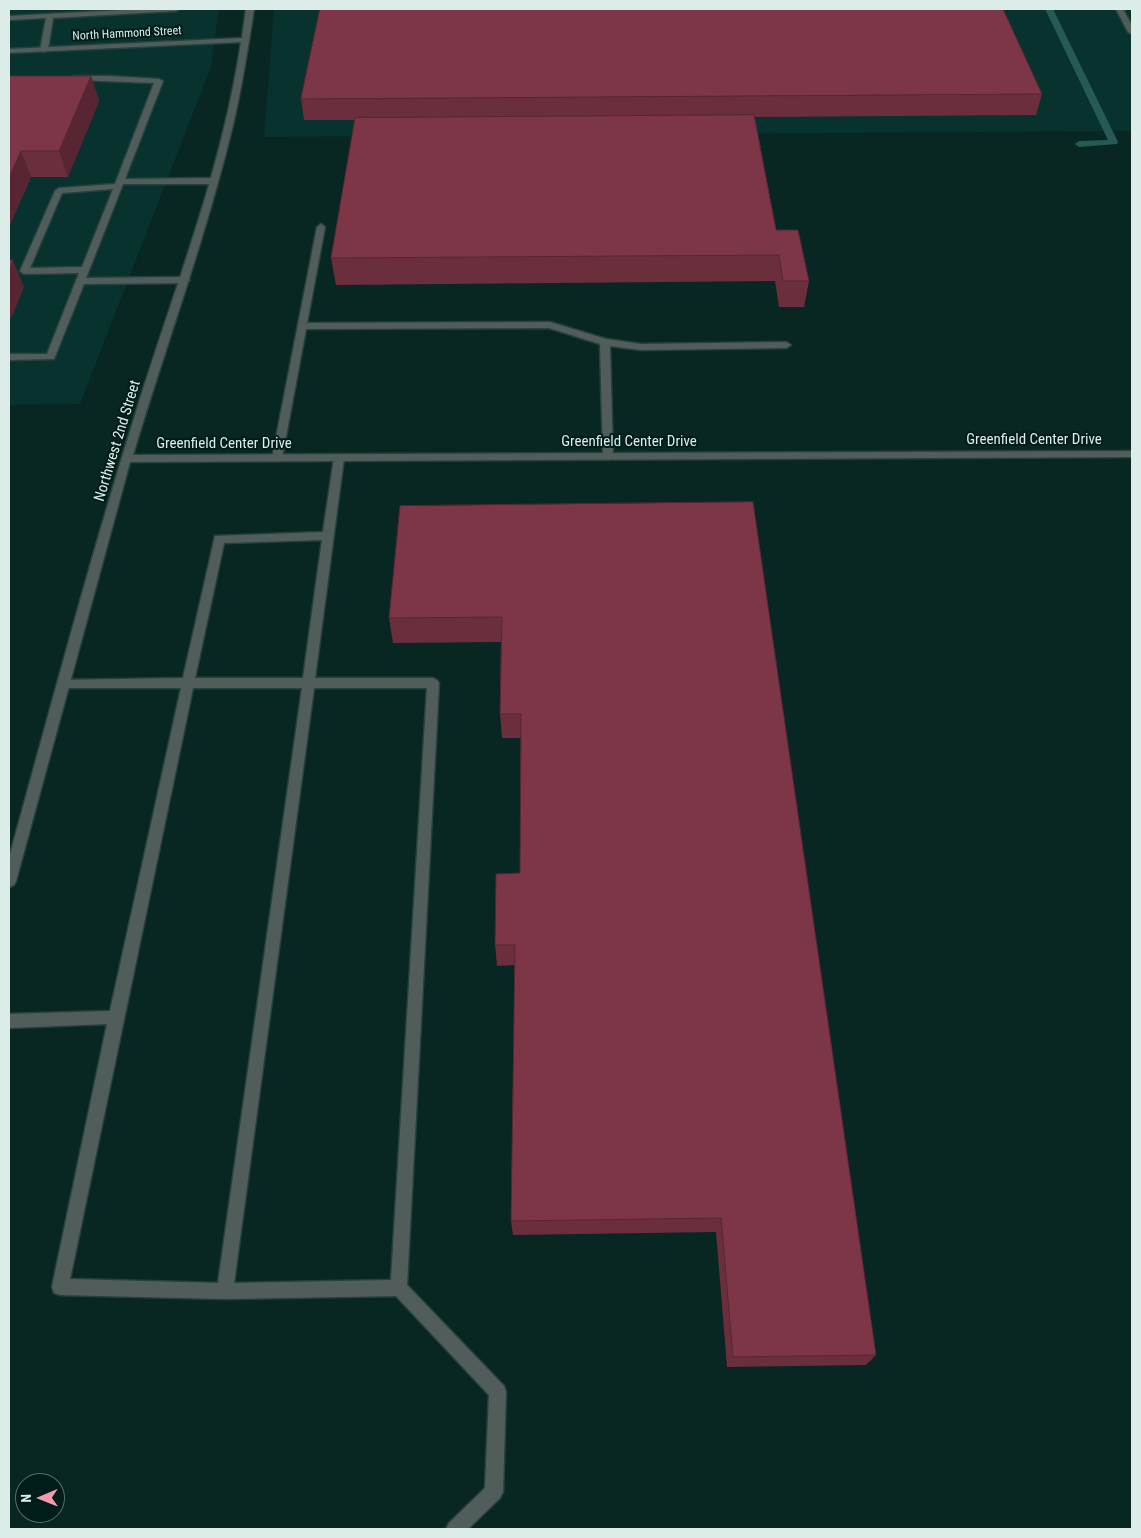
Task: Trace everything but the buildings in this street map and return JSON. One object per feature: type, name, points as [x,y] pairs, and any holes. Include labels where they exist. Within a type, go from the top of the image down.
[{"type":"street","points":[[9,18],[176,9]]},
{"type":"street","name":"Northwest 2nd Street","points":[[9,881],[126,459],[185,280],[214,180],[240,77],[250,9]]},
{"type":"street","points":[[1118,9],[1132,32]]},
{"type":"street","points":[[44,50],[50,16]]},
{"type":"street","name":"North Hammond Street","points":[[9,51],[246,40]]},
{"type":"street","points":[[9,357],[51,356],[159,81],[64,78]]},
{"type":"street","points":[[85,270],[24,271],[59,191],[119,184],[214,180]]},
{"type":"street","points":[[277,458],[322,227]]},
{"type":"street","points":[[81,281],[185,280]]},
{"type":"street","points":[[304,326],[550,325],[604,342],[640,347],[786,345]]},
{"type":"street","points":[[604,342],[608,457]]},
{"type":"street","name":"Greenfield Center Drive","points":[[126,459],[1132,454]]},
{"type":"street","points":[[225,1291],[339,458]]},
{"type":"street","points":[[328,536],[219,539],[60,1287],[225,1291],[399,1288]]},
{"type":"street","points":[[64,683],[433,683],[399,1288],[498,1392],[494,1492],[455,1529]]},
{"type":"street","points":[[9,1021],[116,1017]]},
{"type":"shaded area","points":[[9,9],[219,9],[211,67],[80,404],[9,405]]},
{"type":"shaded area","points":[[274,9],[1132,9],[1132,131],[264,137]]},
{"type":"waterway","points":[[1049,9],[1114,142],[1079,144]]}]
